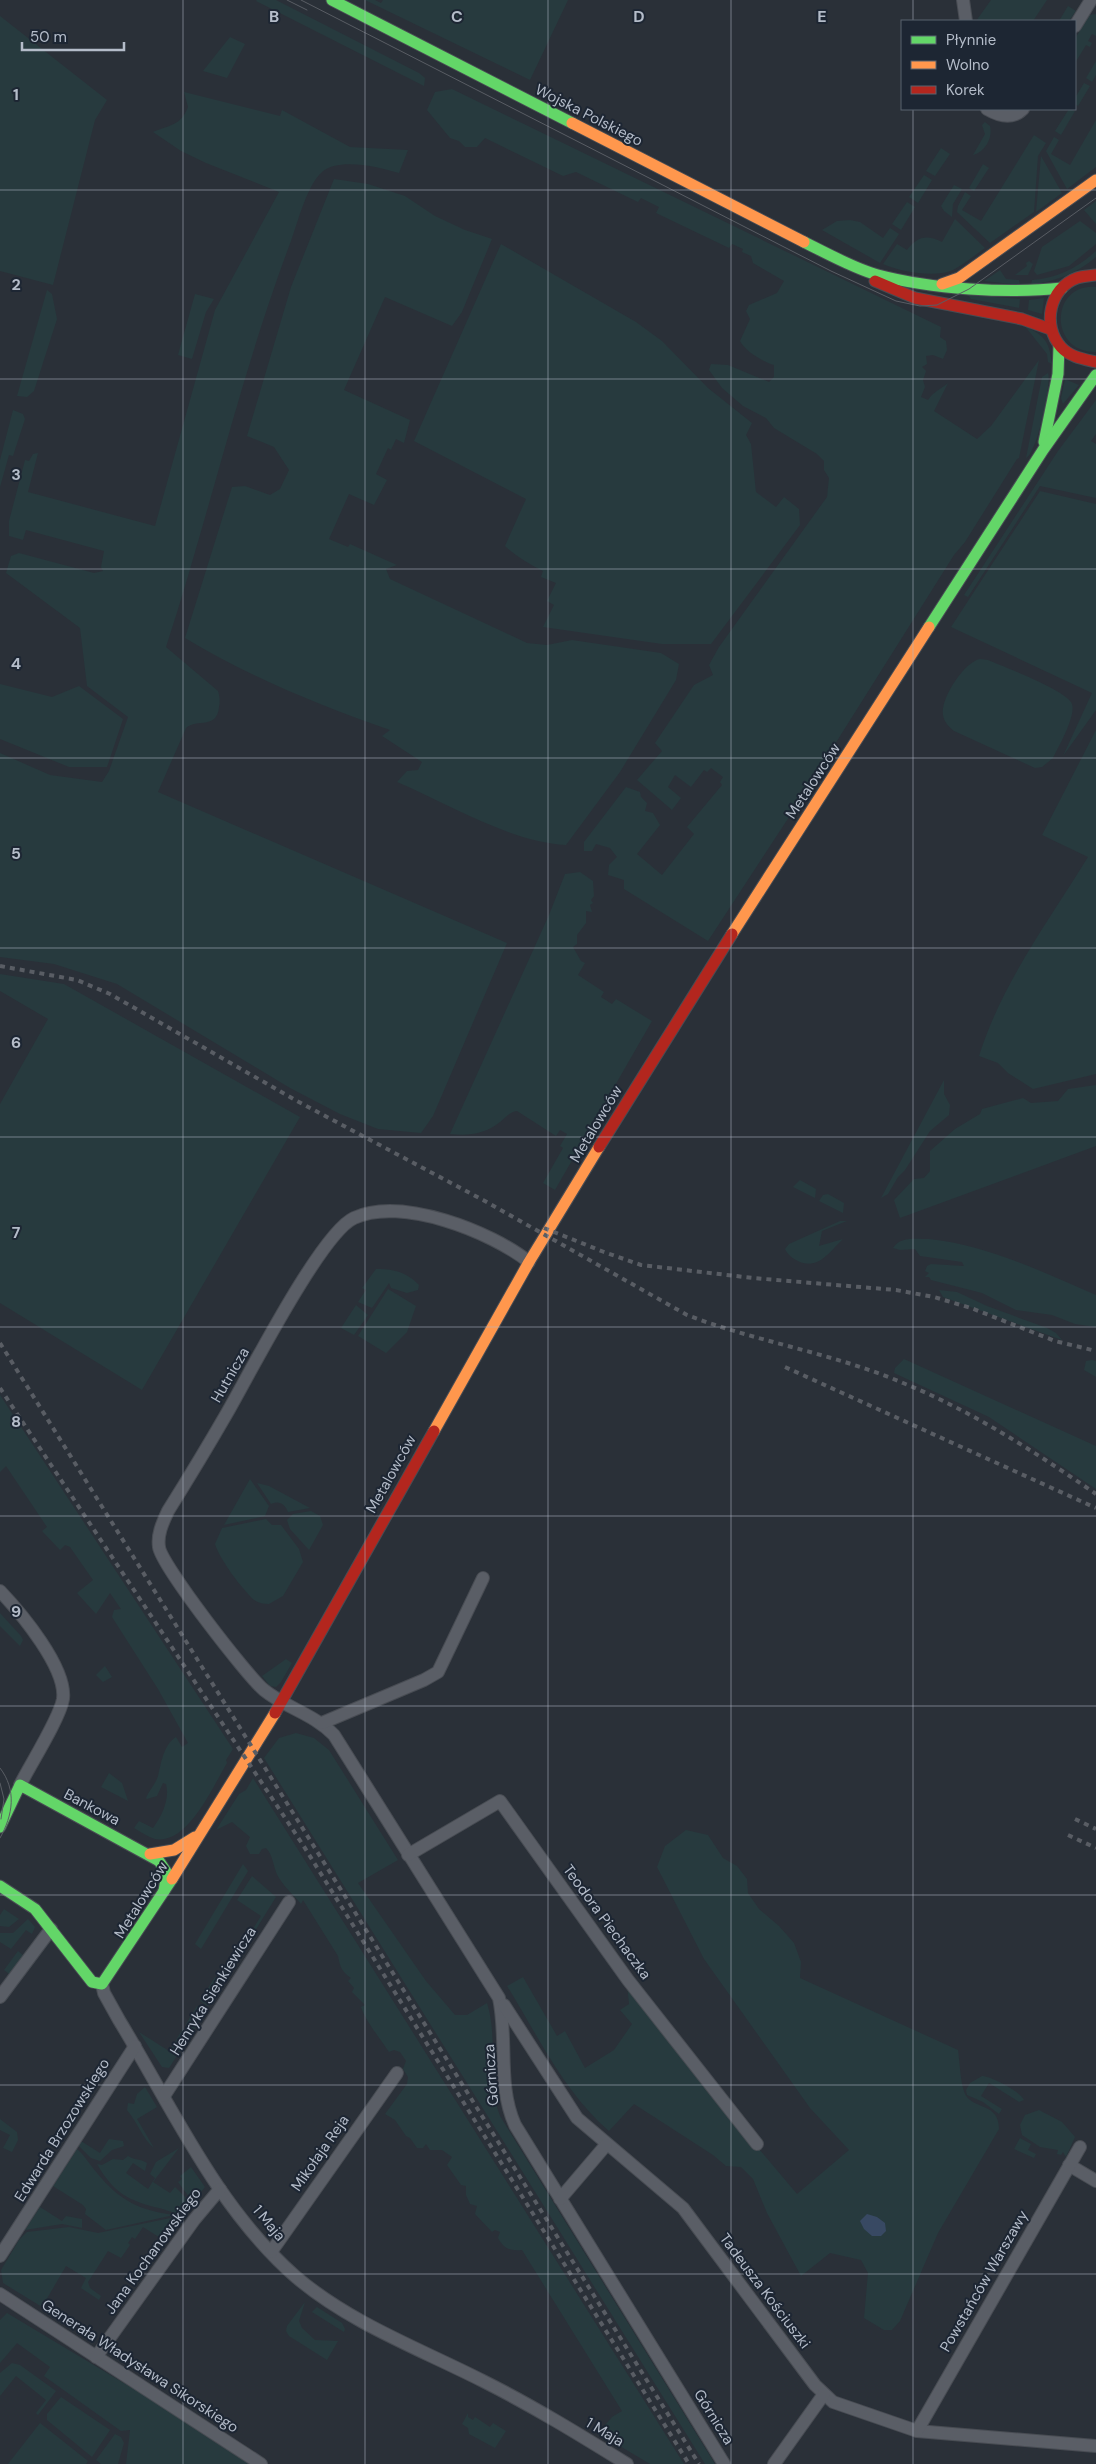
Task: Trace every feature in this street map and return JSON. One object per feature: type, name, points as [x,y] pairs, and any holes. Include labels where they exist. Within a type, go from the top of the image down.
[{"type":"street","name":"Wojska Polskiego","points":[[332,0],[832,256]]},
{"type":"street","points":[[963,0],[966,20]]},
{"type":"street","points":[[1076,25],[1092,4]]},
{"type":"street","points":[[989,110],[1004,116],[1013,116],[1022,110]]},
{"type":"street","points":[[932,284],[959,278],[1096,180]]},
{"type":"street","points":[[832,256],[877,274],[932,284],[1024,292],[1062,288]]},
{"type":"street","points":[[832,256],[871,279],[916,298],[1022,319],[1050,329]]},
{"type":"street","points":[[1094,272],[1074,279],[1062,288],[1052,304],[1050,329],[1059,346],[1069,355],[1082,361],[1096,362]]},
{"type":"street","points":[[1043,450],[1058,374],[1059,346]]},
{"type":"street","name":"Metalowców","points":[[102,1984],[130,1948],[282,1701],[529,1262],[671,1028],[1043,450],[1096,375]]},
{"type":"street","name":"Hutnicza","points":[[282,1701],[262,1689],[226,1646],[167,1566],[159,1548],[159,1537],[168,1511],[284,1313],[330,1240],[342,1226],[355,1218],[378,1212],[422,1214],[475,1232],[529,1262]]},
{"type":"street","points":[[322,1723],[424,1680],[438,1672],[483,1578]]},
{"type":"street","points":[[0,1591],[33,1632],[63,1685],[61,1706],[0,1827]]},
{"type":"street","name":"Górnicza","points":[[282,1701],[322,1723],[334,1735],[499,1998],[504,2044],[506,2097],[510,2115],[522,2139],[724,2464]]},
{"type":"street","name":"Bankowa","points":[[20,1786],[150,1854]]},
{"type":"street","name":"Teodora Piechaczka","points":[[408,1855],[500,1801],[628,1980],[757,2144]]},
{"type":"street","name":"Metalowców","points":[[150,1854],[175,1851],[186,1845],[202,1830]]},
{"type":"street","points":[[150,1854],[166,1868],[167,1880],[163,1894]]},
{"type":"street","name":"1 Maja","points":[[0,1886],[35,1909],[92,1982],[102,1984],[104,1992],[135,2046],[220,2189],[271,2252],[295,2276],[340,2308],[505,2392],[627,2464]]},
{"type":"street","name":"Henryka Sienkiewicza","points":[[164,2096],[289,1902]]},
{"type":"street","points":[[0,1997],[51,1929]]},
{"type":"street","name":"Tadeusza Kościuszki","points":[[499,1998],[577,2118],[606,2145],[683,2208],[824,2394],[834,2402],[918,2431],[1096,2446]]},
{"type":"street","points":[[504,2044],[514,2038],[527,2042]]},
{"type":"street","name":"Edwarda Brzozowskiego","points":[[0,2256],[135,2046]]},
{"type":"street","name":"Mikołaja Reja","points":[[271,2252],[397,2073]]},
{"type":"street","points":[[560,2199],[606,2145]]},
{"type":"street","name":"Powstańców Warszawy","points":[[918,2431],[1080,2147]]},
{"type":"street","points":[[1069,2165],[1096,2181]]},
{"type":"street","name":"Jana Kochanowskiego","points":[[96,2357],[194,2220],[220,2189]]},
{"type":"street","name":"Generała Władysława Sikorskiego","points":[[2,2300],[96,2357],[262,2464]]},
{"type":"street","points":[[774,2464],[824,2394]]},
{"type":"green space","points":[[276,0],[419,73],[425,78],[424,86],[256,1]]},
{"type":"green space","points":[[365,0],[375,0],[381,3],[383,0],[568,0],[530,80]]},
{"type":"green space","points":[[991,0],[1047,0],[1034,20],[977,20]]},
{"type":"green space","points":[[1068,6],[1076,11],[1070,20],[1060,20]]},
{"type":"green space","points":[[1096,14],[1096,36],[1092,34],[1088,41],[1092,43],[1090,47],[1086,45],[1076,61],[1076,37],[1089,15]]},
{"type":"green space","points":[[0,16],[107,100],[95,120],[53,285],[0,271]]},
{"type":"green space","points":[[230,37],[245,44],[227,78],[203,71]]},
{"type":"green space","points":[[1096,61],[1096,75],[1092,82],[1086,78]]},
{"type":"green space","points":[[1084,83],[1090,86],[1078,106],[1076,105],[1076,96]]},
{"type":"green space","points":[[452,89],[941,327],[940,337],[946,341],[947,350],[943,359],[933,355],[926,356],[927,364],[922,367],[926,371],[923,380],[925,387],[921,397],[928,400],[948,383],[934,411],[977,439],[991,426],[1039,360],[1019,458],[965,542],[954,555],[791,814],[708,941],[624,889],[624,880],[608,875],[609,865],[617,857],[610,848],[596,844],[592,851],[584,851],[584,842],[626,787],[640,792],[641,797],[647,803],[645,811],[653,813],[660,825],[637,854],[662,875],[694,834],[687,827],[722,785],[720,782],[723,777],[711,768],[707,772],[704,770],[691,787],[675,775],[668,787],[681,798],[672,810],[637,780],[662,751],[655,743],[694,685],[713,675],[709,665],[719,647],[827,497],[829,478],[824,470],[824,461],[817,454],[774,428],[766,418],[743,406],[722,388],[709,370],[711,364],[728,365],[769,382],[774,377],[774,365],[755,356],[740,341],[750,319],[746,311],[749,305],[777,293],[784,281],[753,263],[751,256],[742,252],[743,249],[732,244],[729,248],[656,213],[659,207],[641,198],[638,202],[576,172],[563,176],[485,138],[477,147],[465,147],[459,141],[450,138],[427,110],[435,92]]},
{"type":"green space","points":[[184,92],[280,116],[282,110],[350,147],[408,150],[399,173],[381,168],[348,164],[329,167],[317,178],[304,204],[273,291],[241,392],[166,647],[218,691],[220,701],[217,714],[215,719],[211,721],[190,725],[186,728],[158,792],[507,943],[433,1116],[421,1133],[378,1129],[340,1114],[290,1088],[117,984],[54,964],[0,957],[0,753],[50,775],[102,782],[109,771],[128,717],[87,686],[80,628],[6,573],[11,556],[19,553],[94,573],[103,571],[101,567],[104,551],[26,530],[23,540],[9,536],[9,521],[25,460],[29,461],[33,454],[38,453],[28,492],[155,526],[215,310],[279,192],[206,163],[181,151],[153,132],[174,124],[182,118],[188,107]]},
{"type":"green space","points":[[1068,110],[1075,111],[1061,135],[1055,131]]},
{"type":"green space","points":[[1096,120],[1096,167],[1067,189],[1046,151],[1054,137],[1059,140],[1051,154],[1070,165]]},
{"type":"green space","points":[[985,122],[990,126],[989,140],[981,151],[973,155],[985,134],[982,125]]},
{"type":"green space","points":[[1034,135],[1046,143],[1038,156],[1034,212],[990,243],[957,212],[958,206],[965,192],[971,196],[962,210],[981,221]]},
{"type":"green space","points":[[941,148],[950,154],[935,176],[926,171]]},
{"type":"green space","points":[[1041,156],[1062,193],[1036,212]]},
{"type":"green space","points":[[983,164],[989,168],[974,191],[969,188]]},
{"type":"green space","points":[[924,175],[932,180],[918,203],[909,197]]},
{"type":"green space","points":[[334,179],[368,184],[405,196],[435,216],[465,230],[492,239],[462,312],[452,326],[385,297],[344,390],[410,420],[404,443],[396,439],[391,450],[388,448],[376,474],[387,480],[374,505],[349,494],[329,539],[348,547],[350,544],[397,565],[386,569],[390,579],[527,643],[547,645],[572,640],[661,653],[679,664],[676,680],[620,772],[566,845],[523,837],[502,830],[397,782],[407,771],[418,770],[422,762],[382,736],[390,730],[337,711],[259,678],[185,638],[232,487],[245,486],[270,495],[280,489],[289,470],[274,447],[247,436],[291,287]]},
{"type":"green space","points":[[954,185],[962,189],[953,204],[952,217],[941,206]]},
{"type":"green space","points":[[1096,201],[1096,224],[1084,210]]},
{"type":"green space","points":[[907,202],[915,207],[901,230],[892,224]]},
{"type":"green space","points":[[955,219],[985,248],[957,268],[937,274],[928,274],[908,272],[883,264],[897,244],[907,250],[914,242],[922,238],[931,238],[942,242]]},
{"type":"green space","points":[[850,220],[860,222],[883,238],[890,228],[899,234],[880,263],[822,230],[837,221]]},
{"type":"green space","points":[[1080,221],[1096,233],[1096,244],[1069,266],[1037,275],[1034,271],[1042,247]]},
{"type":"green space","points":[[501,244],[636,322],[662,341],[708,388],[752,423],[746,435],[751,444],[756,492],[776,507],[784,497],[799,509],[800,525],[711,644],[662,644],[543,627],[554,605],[547,601],[556,583],[541,577],[543,571],[523,560],[505,546],[526,499],[414,441]]},
{"type":"green space","points":[[1096,251],[1096,257],[1073,272],[1057,279],[1031,285],[1032,280],[1050,277],[1067,271]]},
{"type":"green space","points":[[1029,261],[1033,264],[1028,275],[1015,275],[1027,266],[1026,263]]},
{"type":"green space","points":[[1000,270],[1006,279],[1019,280],[1020,285],[984,281]]},
{"type":"green space","points":[[1096,287],[1096,352],[1080,349],[1069,342],[1063,331],[1061,318],[1063,306],[1070,296],[1081,289]]},
{"type":"green space","points":[[47,290],[52,294],[57,319],[34,391],[27,397],[17,396]]},
{"type":"green space","points":[[195,294],[214,299],[206,312],[192,359],[178,355]]},
{"type":"green space","points":[[968,295],[1020,299],[1019,308],[971,299]]},
{"type":"green space","points":[[1044,298],[1042,314],[1028,310],[1029,300]]},
{"type":"green space","points":[[1024,325],[1045,340],[1052,364],[1048,362],[1047,354]]},
{"type":"green space","points":[[1048,373],[1048,389],[1043,417],[1035,444],[1026,458],[1042,377]]},
{"type":"green space","points":[[1065,379],[1079,385],[1063,404],[1061,398]]},
{"type":"green space","points":[[1096,400],[1096,434],[1091,441],[1096,444],[1096,498],[1040,486],[968,597],[964,595],[1058,451]]},
{"type":"green space","points":[[13,410],[23,414],[25,419],[13,456],[9,455],[0,487],[0,460]]},
{"type":"green space","points":[[1040,491],[1096,504],[1096,710],[1063,756],[1092,693],[951,627]]},
{"type":"green space","points":[[980,659],[988,660],[1047,686],[1059,692],[1072,704],[1072,716],[1063,739],[1053,758],[1042,767],[1035,768],[954,731],[946,722],[943,708],[949,691],[960,674]]},
{"type":"green space","points":[[0,684],[52,697],[79,686],[123,719],[107,767],[69,767],[0,739]]},
{"type":"green space","points":[[1096,730],[1096,1074],[1033,1089],[1008,1073],[998,1063],[979,1056],[1000,1003],[1013,978],[1088,857],[1042,835]]},
{"type":"green space","points":[[580,872],[593,881],[594,896],[591,900],[593,903],[590,905],[592,912],[586,911],[586,923],[577,935],[577,944],[573,947],[581,961],[585,963],[578,975],[604,992],[601,997],[612,1004],[616,999],[652,1021],[555,1190],[543,1183],[563,1148],[560,1146],[567,1134],[560,1130],[556,1136],[517,1111],[483,1132],[464,1135],[450,1134],[549,915],[565,874]]},
{"type":"green space","points":[[0,974],[64,984],[300,1117],[142,1390],[0,1303],[0,1104],[48,1019],[0,991]]},
{"type":"green space","points":[[944,1080],[944,1094],[950,1105],[949,1115],[930,1131],[888,1194],[881,1198]]},
{"type":"green space","points":[[1096,1085],[1096,1146],[900,1218],[894,1200],[914,1179],[924,1178],[930,1171],[930,1151],[955,1129],[980,1114],[982,1109],[1023,1098],[1031,1103],[1058,1101],[1068,1089]]},
{"type":"green space","points":[[800,1180],[816,1189],[815,1198],[793,1187]]},
{"type":"green space","points":[[828,1194],[844,1203],[843,1213],[819,1201],[823,1195]]},
{"type":"green space","points":[[840,1221],[847,1221],[822,1231],[819,1246],[843,1239],[819,1261],[807,1264],[800,1262],[791,1257],[785,1249],[789,1244]]},
{"type":"green space","points":[[929,1239],[951,1242],[993,1253],[1096,1295],[1096,1327],[1075,1324],[1052,1315],[1016,1310],[982,1293],[931,1280],[929,1277],[925,1277],[929,1273],[925,1271],[927,1266],[931,1264],[964,1266],[962,1262],[920,1256],[915,1249],[900,1250],[893,1248],[904,1240]]},
{"type":"green space","points":[[376,1269],[394,1270],[405,1274],[419,1285],[418,1290],[407,1293],[391,1288],[389,1283],[372,1308],[358,1302],[366,1290],[362,1288]]},
{"type":"green space","points":[[388,1289],[416,1306],[407,1332],[386,1353],[358,1336]]},
{"type":"green space","points":[[939,1290],[957,1292],[987,1306],[1047,1328],[1056,1333],[1062,1340],[943,1297]]},
{"type":"green space","points":[[356,1305],[368,1315],[354,1335],[341,1328]]},
{"type":"green space","points":[[904,1359],[1096,1446],[1096,1489],[989,1417],[894,1373],[895,1368]]},
{"type":"green space","points":[[1086,1361],[1096,1361],[1096,1377],[1084,1370]]},
{"type":"green space","points":[[0,1395],[233,1749],[207,1799],[198,1812],[189,1824],[178,1833],[167,1838],[155,1839],[134,1828],[139,1821],[153,1828],[162,1813],[166,1801],[166,1784],[163,1783],[157,1796],[146,1798],[157,1779],[164,1754],[169,1744],[176,1737],[182,1747],[188,1743],[158,1689],[112,1617],[114,1610],[121,1609],[110,1593],[96,1614],[77,1593],[93,1580],[70,1547],[65,1545],[60,1550],[42,1531],[47,1527],[6,1466],[0,1472]]},
{"type":"green space","points":[[250,1479],[269,1506],[265,1516],[224,1525]]},
{"type":"green space","points":[[257,1483],[269,1486],[310,1508],[288,1512],[285,1507],[277,1502],[271,1504]]},
{"type":"green space","points":[[311,1511],[320,1516],[323,1525],[309,1550],[290,1529],[287,1520],[293,1514]]},
{"type":"green space","points":[[266,1519],[272,1525],[281,1525],[299,1549],[303,1562],[283,1596],[269,1604],[263,1604],[254,1600],[238,1582],[226,1566],[215,1544],[222,1528]]},
{"type":"green space","points":[[0,1613],[21,1636],[23,1640],[20,1646],[0,1626]]},
{"type":"green space","points":[[286,1659],[292,1663],[281,1682],[276,1687],[270,1686],[262,1676]]},
{"type":"green space","points":[[105,1666],[112,1677],[103,1682],[96,1675]]},
{"type":"green space","points":[[296,1733],[314,1738],[329,1750],[398,1860],[358,1883],[426,1981],[455,2015],[467,2015],[487,2003],[492,2031],[494,2088],[500,2116],[715,2464],[705,2464],[264,1758],[279,1738]]},
{"type":"green space","points":[[109,1773],[122,1783],[128,1801],[101,1787]]},
{"type":"green space","points":[[253,1778],[684,2464],[650,2464],[598,2433],[612,2417],[622,2411],[522,2250],[511,2250],[505,2247],[498,2238],[500,2232],[495,2230],[492,2232],[475,2214],[477,2206],[470,2204],[466,2195],[466,2186],[461,2185],[447,2165],[452,2157],[442,2150],[430,2150],[426,2144],[423,2148],[417,2148],[395,2120],[385,2114],[407,2084],[408,2077],[403,2069],[406,2061],[400,2052],[394,2050],[389,2052],[370,2024],[361,2007],[365,2005],[352,1992],[354,1988],[348,1981],[351,1978],[342,1969],[338,1956],[303,1900],[301,1904],[279,1878],[271,1855],[266,1848],[262,1849],[259,1854],[250,1854],[246,1846],[250,1837],[232,1822],[216,1830],[239,1794],[246,1790]]},
{"type":"green space","points":[[686,1830],[708,1835],[723,1858],[737,1866],[747,1879],[748,1893],[759,1909],[779,1926],[794,1943],[801,1962],[800,1978],[958,2050],[965,2094],[969,2099],[990,2110],[998,2120],[999,2129],[938,2233],[900,2321],[892,2330],[884,2330],[864,2318],[868,2273],[861,2260],[830,2253],[801,2276],[767,2213],[753,2179],[741,2167],[726,2166],[713,2155],[634,2104],[609,2131],[578,2099],[565,2081],[507,1986],[523,1977],[557,2036],[565,2031],[585,2068],[614,2050],[632,2024],[620,2010],[629,2004],[627,1983],[797,2194],[849,2150],[810,2108],[704,1959],[657,1867],[665,1846]]},
{"type":"green space","points":[[243,1864],[248,1871],[201,1949],[195,1944]]},
{"type":"green space","points":[[252,1876],[276,1897],[227,1976],[223,1966],[235,1958],[261,1916],[237,1900]]},
{"type":"green space","points":[[4,1909],[19,1919],[9,1927],[0,1926],[0,1915]]},
{"type":"green space","points":[[28,1919],[35,1927],[32,1934],[26,1930],[11,1949],[0,1942],[0,1933],[13,1933]]},
{"type":"green space","points":[[18,1951],[23,1955],[9,1974],[4,1970]]},
{"type":"green space","points":[[215,1977],[223,1983],[208,2006],[200,2001]]},
{"type":"green space","points":[[197,2006],[205,2011],[194,2030],[186,2024]]},
{"type":"green space","points":[[183,2029],[191,2034],[169,2068],[162,2067],[139,2032],[169,2051]]},
{"type":"green space","points":[[982,2076],[1005,2085],[1024,2100],[1019,2102],[989,2083],[981,2096],[1002,2109],[999,2114],[983,2102],[967,2095],[966,2090],[970,2083]]},
{"type":"green space","points":[[145,2087],[157,2107],[137,2119],[154,2148],[146,2140],[127,2110],[128,2103],[134,2104],[137,2094]]},
{"type":"green space","points":[[1039,2110],[1062,2122],[1075,2137],[1066,2157],[1063,2152],[1061,2155],[1057,2154],[1058,2150],[1040,2147],[1022,2135],[1020,2125],[1025,2115]]},
{"type":"green space","points":[[0,2119],[17,2132],[18,2140],[12,2152],[3,2148],[10,2135],[0,2130]]},
{"type":"green space","points":[[1020,2138],[1031,2144],[1028,2150],[1036,2154],[1034,2158],[1014,2149]]},
{"type":"green space","points":[[109,2139],[123,2141],[124,2146],[112,2150],[100,2161],[91,2158],[78,2145],[81,2141],[100,2153]]},
{"type":"green space","points":[[179,2148],[153,2182],[170,2193],[175,2187],[192,2204],[182,2213],[170,2212],[138,2202],[122,2194],[109,2182],[97,2164],[102,2165],[113,2159],[123,2160],[128,2156],[145,2162],[147,2163],[145,2171],[133,2163],[126,2173],[148,2189],[155,2178],[150,2174],[156,2162]]},
{"type":"green space","points":[[77,2149],[105,2183],[122,2197],[140,2207],[174,2215],[106,2230],[85,2214],[86,2209],[83,2205],[53,2186]]},
{"type":"green space","points":[[191,2167],[205,2187],[193,2202],[178,2182],[182,2179],[180,2176]]},
{"type":"green space","points":[[40,2207],[62,2221],[66,2216],[82,2219],[82,2228],[62,2224],[25,2230]]},
{"type":"green space","points":[[185,2215],[162,2239],[143,2227],[135,2239],[132,2237],[128,2243],[130,2245],[121,2258],[108,2251],[88,2282],[90,2288],[101,2296],[99,2300],[81,2288],[86,2278],[66,2266],[42,2307],[3,2283],[1,2270],[19,2240],[27,2232],[69,2227],[98,2233]]},
{"type":"green space","points":[[305,2302],[299,2321],[302,2328],[315,2340],[338,2341],[327,2360],[289,2336],[286,2331],[287,2326]]},
{"type":"green space","points":[[317,2307],[342,2323],[345,2329],[344,2332],[312,2312]]},
{"type":"green space","points":[[7,2313],[147,2397],[249,2464],[126,2464],[130,2430],[121,2431],[44,2376],[50,2367],[17,2343],[0,2363],[0,2320]]},
{"type":"green space","points":[[12,2363],[20,2365],[56,2391],[38,2415],[36,2413],[46,2400],[16,2376],[0,2396],[0,2373]]},
{"type":"green space","points":[[61,2397],[110,2430],[92,2457],[47,2420],[47,2414]]},
{"type":"green space","points":[[468,2413],[468,2417],[473,2420],[475,2417],[490,2427],[493,2423],[506,2431],[495,2448],[469,2434],[468,2428],[462,2424]]},
{"type":"green space","points":[[40,2423],[88,2461],[86,2464],[8,2464]]},
{"type":"green space","points":[[115,2434],[121,2437],[124,2443],[118,2464],[101,2464],[96,2460]]},
{"type":"water","points":[[867,2214],[877,2217],[885,2223],[886,2231],[881,2236],[872,2236],[864,2229],[860,2221]]},
{"type":"tram line","points":[[287,0],[307,10]]},
{"type":"tram line","points":[[301,0],[831,271],[896,301],[920,306],[937,305],[969,289],[1096,198]]},
{"type":"tram line","points":[[0,1768],[9,1785],[11,1794],[10,1812],[0,1838]]},
{"type":"tram line","points":[[0,1783],[4,1799],[1,1819]]},
{"type":"railway","points":[[0,966],[77,980],[110,994],[297,1101],[483,1200],[687,1315],[740,1333],[850,1364],[929,1394],[1003,1433],[1096,1494]]},
{"type":"railway","points":[[544,1228],[641,1265],[753,1278],[896,1290],[934,1297],[971,1308],[1055,1341],[1096,1351]]},
{"type":"railway","points":[[0,1343],[699,2464]]},
{"type":"railway","points":[[785,1367],[1096,1508]]},
{"type":"railway","points":[[0,1388],[303,1845],[689,2464]]},
{"type":"railway","points":[[1075,1819],[1096,1829]]},
{"type":"railway","points":[[1068,1835],[1096,1848]]},
{"type":"traffic: fast","points":[[332,0],[572,123]]},
{"type":"traffic: fast","points":[[804,242],[860,269],[899,280],[970,289],[1041,290],[1062,288]]},
{"type":"traffic: fast","points":[[1044,442],[1058,374],[1059,346]]},
{"type":"traffic: fast","points":[[929,627],[1043,450],[1096,375]]},
{"type":"traffic: fast","points":[[0,1827],[20,1785],[159,1861],[167,1873],[164,1891]]},
{"type":"traffic: fast","points":[[0,1886],[35,1909],[92,1982],[102,1984],[172,1879]]},
{"type":"traffic: slow","points":[[572,123],[804,242]]},
{"type":"traffic: slow","points":[[942,284],[959,278],[1096,180]]},
{"type":"traffic: slow","points":[[732,934],[929,627]]},
{"type":"traffic: slow","points":[[434,1431],[529,1262],[599,1147]]},
{"type":"traffic: slow","points":[[172,1879],[275,1713]]},
{"type":"traffic: slow","points":[[150,1854],[174,1850],[195,1837]]},
{"type":"traffic: jam","points":[[1096,275],[1084,276],[1067,283],[1055,299],[1051,308],[1050,319],[1055,338],[1061,347],[1077,357],[1096,362]]},
{"type":"traffic: jam","points":[[875,281],[915,298],[1022,319],[1050,329]]},
{"type":"traffic: jam","points":[[599,1147],[732,934]]},
{"type":"traffic: jam","points":[[275,1713],[434,1431]]}]
